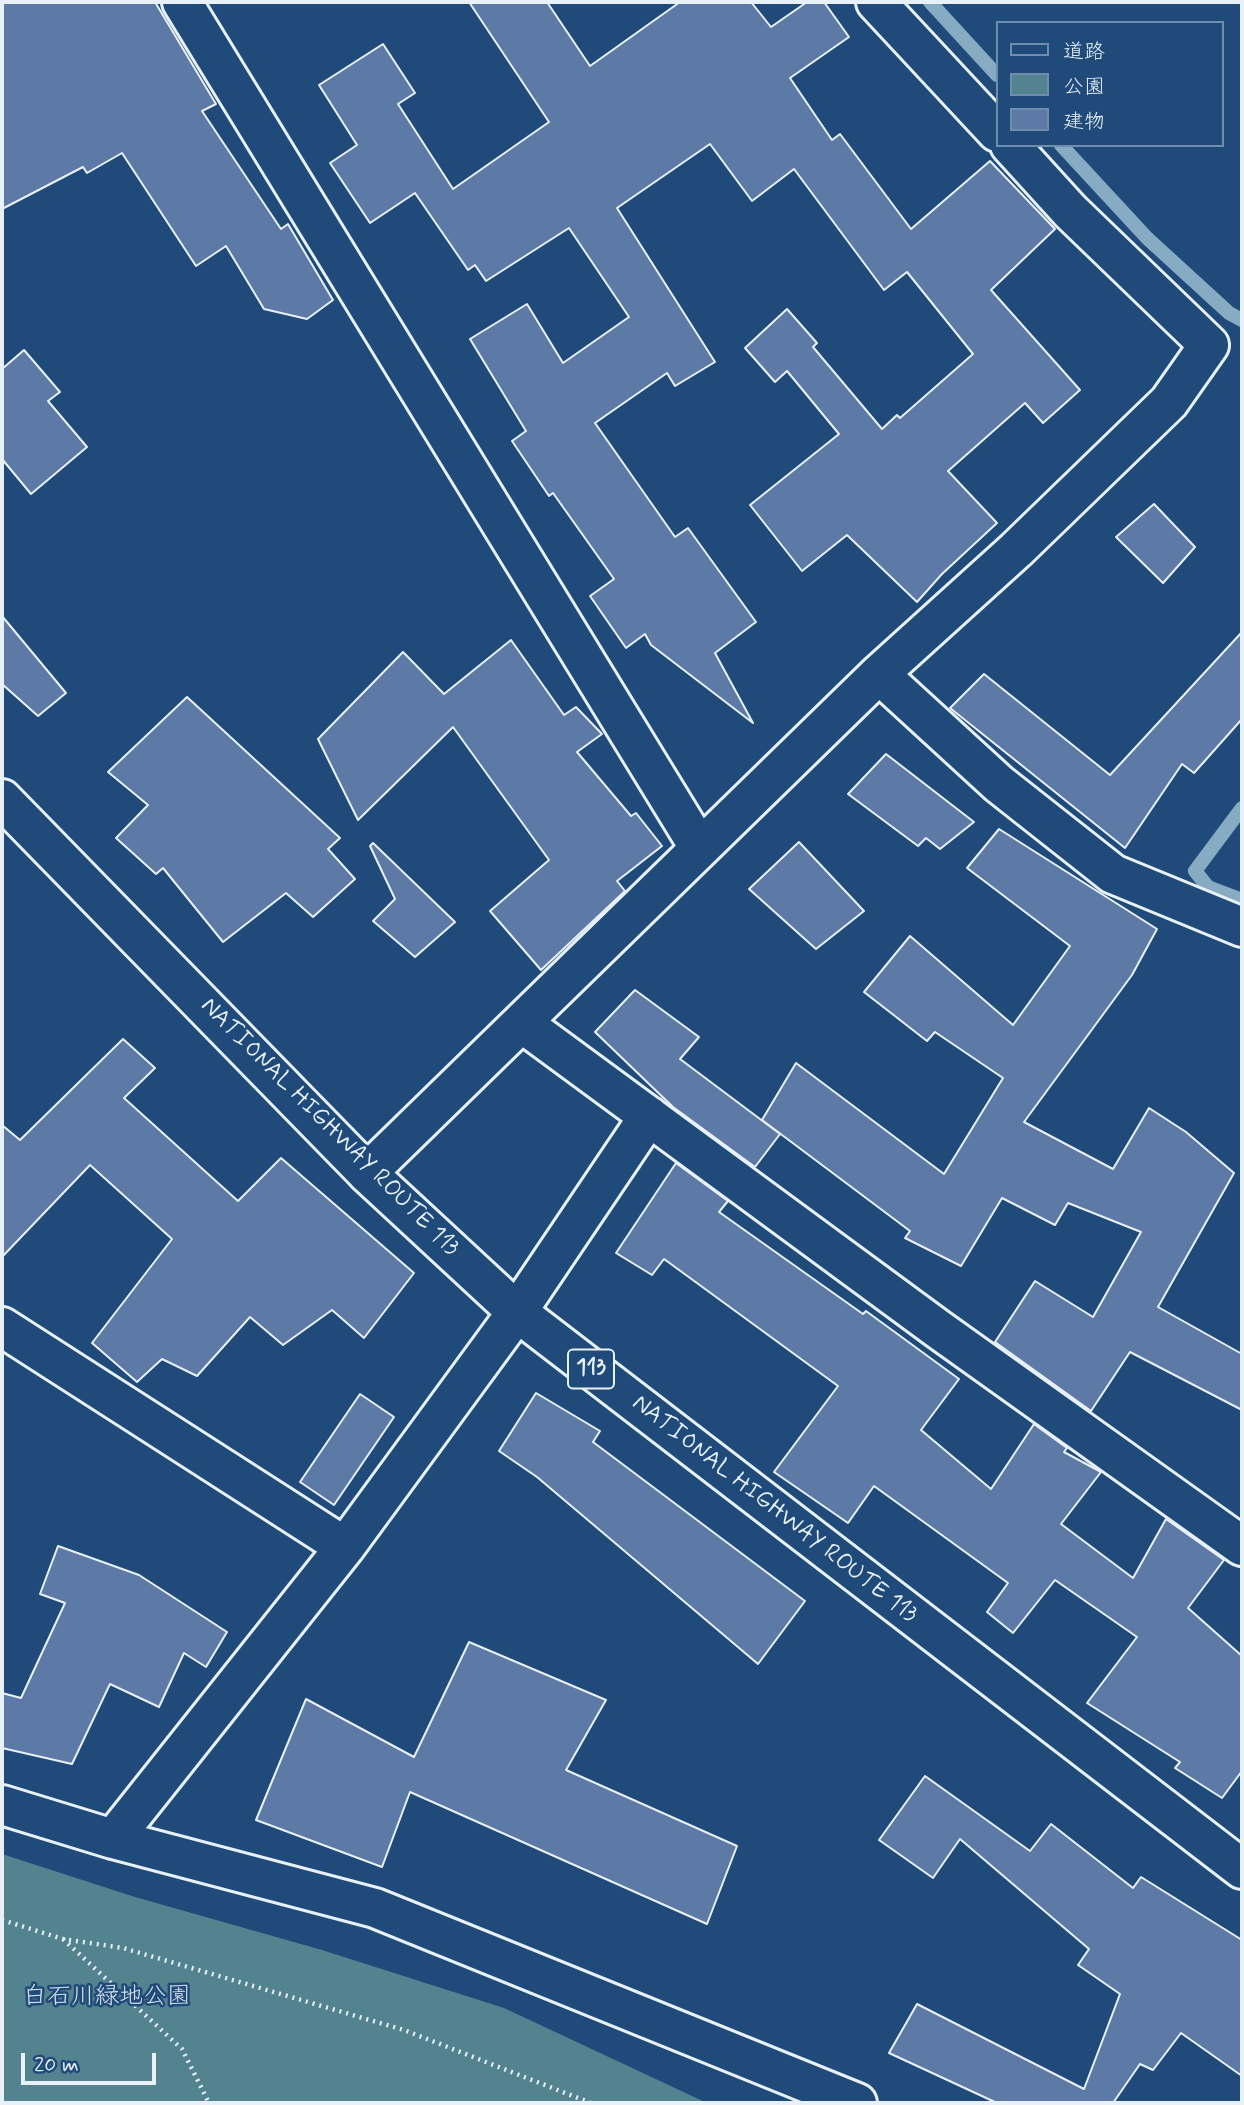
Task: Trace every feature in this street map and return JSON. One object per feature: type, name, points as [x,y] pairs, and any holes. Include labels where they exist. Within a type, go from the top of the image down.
[{"type":"main road","points":[[182,2],[699,847]]},
{"type":"main road","points":[[876,2],[996,131]]},
{"type":"main road","points":[[366,1173],[879,674],[1016,550],[1169,402],[1209,345],[1070,211],[1012,147]]},
{"type":"main road","points":[[879,674],[999,784],[1113,874],[1242,927]]},
{"type":"main road","name":"NATIONAL HIGHWAY ROUTE 113","points":[[2,799],[366,1173],[517,1311],[1242,1870]]},
{"type":"main road","points":[[522,1023],[937,1329],[1242,1546]]},
{"type":"main road","points":[[113,1839],[345,1547],[517,1311],[649,1116]]},
{"type":"main road","points":[[2,1326],[345,1547]]},
{"type":"main road","points":[[2,1805],[113,1839],[375,1908],[857,2103]]},
{"type":"path","points":[[2,1920],[63,1939],[123,1948],[404,2030],[591,2103]]},
{"type":"path","points":[[63,1939],[182,2049],[209,2103]]},
{"type":"green space","name":"白石川緑地公園","points":[[2,1854],[135,1897],[322,1950],[504,2008],[707,2103],[2,2103]]},
{"type":"building","points":[[2,2],[155,2],[216,104],[202,111],[281,229],[288,224],[333,300],[307,319],[264,309],[226,246],[196,266],[122,153],[87,173],[83,167],[2,209]]},
{"type":"building","points":[[469,2],[547,2],[590,66],[680,2],[751,2],[771,27],[807,2],[824,2],[849,37],[790,78],[832,140],[840,134],[911,229],[990,161],[1055,229],[991,290],[1080,390],[1043,423],[1025,403],[948,471],[997,523],[942,574],[917,602],[847,535],[802,571],[750,505],[839,434],[787,371],[775,382],[745,348],[787,309],[817,343],[813,347],[882,429],[897,415],[900,418],[973,354],[907,272],[884,290],[794,169],[752,201],[710,144],[617,208],[715,362],[675,386],[667,373],[595,423],[675,537],[688,528],[756,622],[715,653],[753,723],[651,645],[645,634],[626,648],[590,596],[614,579],[553,493],[549,496],[512,441],[526,431],[470,339],[527,304],[563,363],[629,317],[569,228],[486,281],[475,265],[468,270],[415,193],[370,223],[330,163],[357,145],[319,85],[383,44],[415,93],[398,104],[453,189],[549,122]]},
{"type":"building","points":[[24,350],[60,392],[48,401],[87,447],[31,494],[2,459],[2,369]]},
{"type":"building","points":[[1154,504],[1195,547],[1163,583],[1116,537]]},
{"type":"building","points":[[2,616],[66,693],[38,716],[2,684]]},
{"type":"building","points":[[1242,632],[1242,719],[1194,773],[1182,764],[1125,848],[950,708],[984,674],[1110,775]]},
{"type":"building","points":[[511,640],[564,715],[576,707],[602,734],[577,752],[631,816],[636,813],[662,846],[617,881],[625,891],[541,970],[490,911],[549,860],[453,727],[358,820],[318,739],[403,652],[444,694]]},
{"type":"building","points":[[187,697],[340,838],[328,849],[355,879],[313,917],[286,893],[223,942],[163,868],[156,874],[116,838],[148,805],[108,772]]},
{"type":"building","points":[[886,754],[974,822],[940,849],[926,838],[918,846],[848,794]]},
{"type":"building","points":[[999,829],[1157,929],[1132,975],[1024,1122],[1113,1169],[1149,1108],[1186,1132],[1234,1173],[1158,1307],[1242,1354],[1242,1410],[1130,1352],[1091,1411],[995,1342],[1035,1281],[1093,1317],[1141,1232],[1068,1203],[1055,1225],[1002,1198],[961,1266],[905,1238],[910,1231],[762,1120],[796,1063],[944,1174],[1003,1078],[935,1032],[927,1041],[864,992],[910,936],[1013,1025],[1070,946],[967,868]]},
{"type":"building","points":[[799,842],[864,911],[816,949],[749,889]]},
{"type":"building","points":[[373,843],[455,922],[415,957],[373,921],[395,899],[370,846]]},
{"type":"building","points":[[635,990],[699,1037],[680,1059],[780,1134],[755,1167],[673,1107],[595,1032]]},
{"type":"building","points":[[123,1039],[155,1068],[124,1098],[238,1201],[281,1158],[414,1273],[364,1338],[332,1310],[283,1345],[250,1317],[197,1376],[162,1359],[137,1382],[92,1343],[172,1239],[90,1165],[2,1257],[2,1125],[20,1140]]},
{"type":"building","points":[[676,1163],[728,1201],[719,1212],[863,1314],[866,1311],[959,1379],[921,1430],[991,1489],[1034,1424],[1067,1448],[1064,1452],[1101,1472],[1061,1524],[1133,1578],[1166,1519],[1224,1560],[1188,1608],[1242,1656],[1242,1771],[1222,1798],[1175,1768],[1180,1762],[1087,1703],[1137,1637],[1055,1580],[1013,1633],[987,1612],[1008,1583],[874,1486],[848,1523],[774,1472],[838,1386],[664,1259],[652,1275],[616,1253]]},
{"type":"building","points":[[536,1393],[600,1431],[593,1442],[805,1601],[758,1664],[537,1477],[499,1451]]},
{"type":"building","points":[[360,1394],[394,1417],[334,1505],[300,1482]]},
{"type":"building","points":[[58,1546],[139,1575],[227,1632],[206,1667],[184,1653],[159,1707],[110,1684],[72,1764],[2,1748],[2,1693],[21,1698],[65,1603],[40,1594]]},
{"type":"building","points":[[469,1642],[606,1700],[566,1770],[737,1846],[707,1924],[410,1792],[382,1867],[256,1820],[306,1699],[414,1757]]},
{"type":"building","points":[[925,1776],[1030,1851],[1051,1824],[1133,1888],[1141,1877],[1242,1940],[1242,2076],[1181,2033],[1153,2070],[1140,2064],[1113,2103],[997,2103],[889,2053],[917,2004],[1084,2089],[1120,1994],[1078,1965],[1089,1949],[960,1839],[933,1878],[879,1840]]},
{"type":"waterway","points":[[930,2],[996,74]]},
{"type":"waterway","points":[[1063,147],[1147,238],[1229,313],[1242,320]]},
{"type":"waterway","points":[[1242,808],[1195,871],[1208,887],[1242,900]]}]
